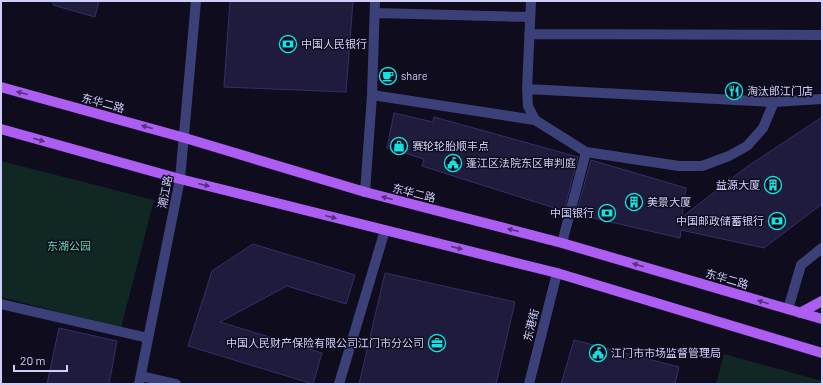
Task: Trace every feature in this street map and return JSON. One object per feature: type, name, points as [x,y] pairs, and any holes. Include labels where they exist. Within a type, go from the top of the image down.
[{"type":"main road","name":"东华二路","points":[[1,87],[185,138],[365,192],[562,243],[822,319]]},
{"type":"main road","points":[[1,130],[180,179],[557,273],[822,353]]},
{"type":"main road","points":[[800,313],[822,301]]},
{"type":"street","name":"潮江路","points":[[140,380],[180,179],[185,138],[196,1]]},
{"type":"street","points":[[365,192],[372,95],[375,1]]},
{"type":"street","points":[[531,1],[527,89],[528,106],[535,120]]},
{"type":"street","points":[[375,13],[530,17]]},
{"type":"street","points":[[529,34],[822,35]]},
{"type":"street","points":[[527,89],[774,102],[822,99]]},
{"type":"street","points":[[372,95],[535,120],[586,152],[679,166],[702,166],[729,156],[747,146],[763,128],[774,102]]},
{"type":"street","points":[[562,243],[586,152]]},
{"type":"street","points":[[339,384],[385,230]]},
{"type":"street","points":[[788,309],[801,265],[822,248]]},
{"type":"street","name":"东港街","points":[[529,384],[557,273]]},
{"type":"street","points":[[1,304],[148,338]]},
{"type":"street","points":[[140,380],[176,384]]},
{"type":"green space","name":"东湖公园","points":[[1,161],[154,200],[121,328],[1,297]]},
{"type":"green space","points":[[724,354],[822,381],[822,384],[716,384]]},
{"type":"building","points":[[53,1],[99,1],[95,17],[53,5]]},
{"type":"building","name":"中国人民银行","points":[[230,1],[353,1],[346,92],[224,87]]},
{"type":"building","points":[[394,113],[433,122],[434,117],[578,157],[564,211],[422,166],[424,159],[387,148]]},
{"type":"building","name":"益源大厦","points":[[822,117],[822,204],[764,248],[681,230],[680,238],[576,214],[591,160],[686,188],[682,217],[748,166]]},
{"type":"building","points":[[253,244],[355,275],[346,304],[287,286],[220,322],[322,353],[313,384],[188,346],[212,271]]},
{"type":"building","name":"中国人民财产保险有限公司江门市分公司","points":[[385,273],[515,302],[496,384],[359,384]]},
{"type":"building","points":[[59,328],[117,341],[109,384],[47,384]]},
{"type":"building","name":"江门市市场监督管理局","points":[[574,340],[679,367],[675,384],[561,384]]},
{"type":"place","name":"中国人民银行","points":[[288,44]]},
{"type":"place","name":"share","points":[[388,76]]},
{"type":"place","name":"淘汰郎江门店","points":[[734,91]]},
{"type":"place","name":"赛轮轮胎顺丰点","points":[[399,146]]},
{"type":"place","name":"蓬江区法院东区审判庭","points":[[453,163]]},
{"type":"place","name":"益源大厦","points":[[773,185]]},
{"type":"place","name":"美景大厦","points":[[634,202]]},
{"type":"place","name":"中国银行","points":[[607,213]]},
{"type":"place","name":"中国邮政储蓄银行","points":[[777,221]]},
{"type":"place","name":"中国人民财产保险有限公司江门市分公司","points":[[437,343]]},
{"type":"place","name":"江门市市场监督管理局","points":[[598,353]]}]
